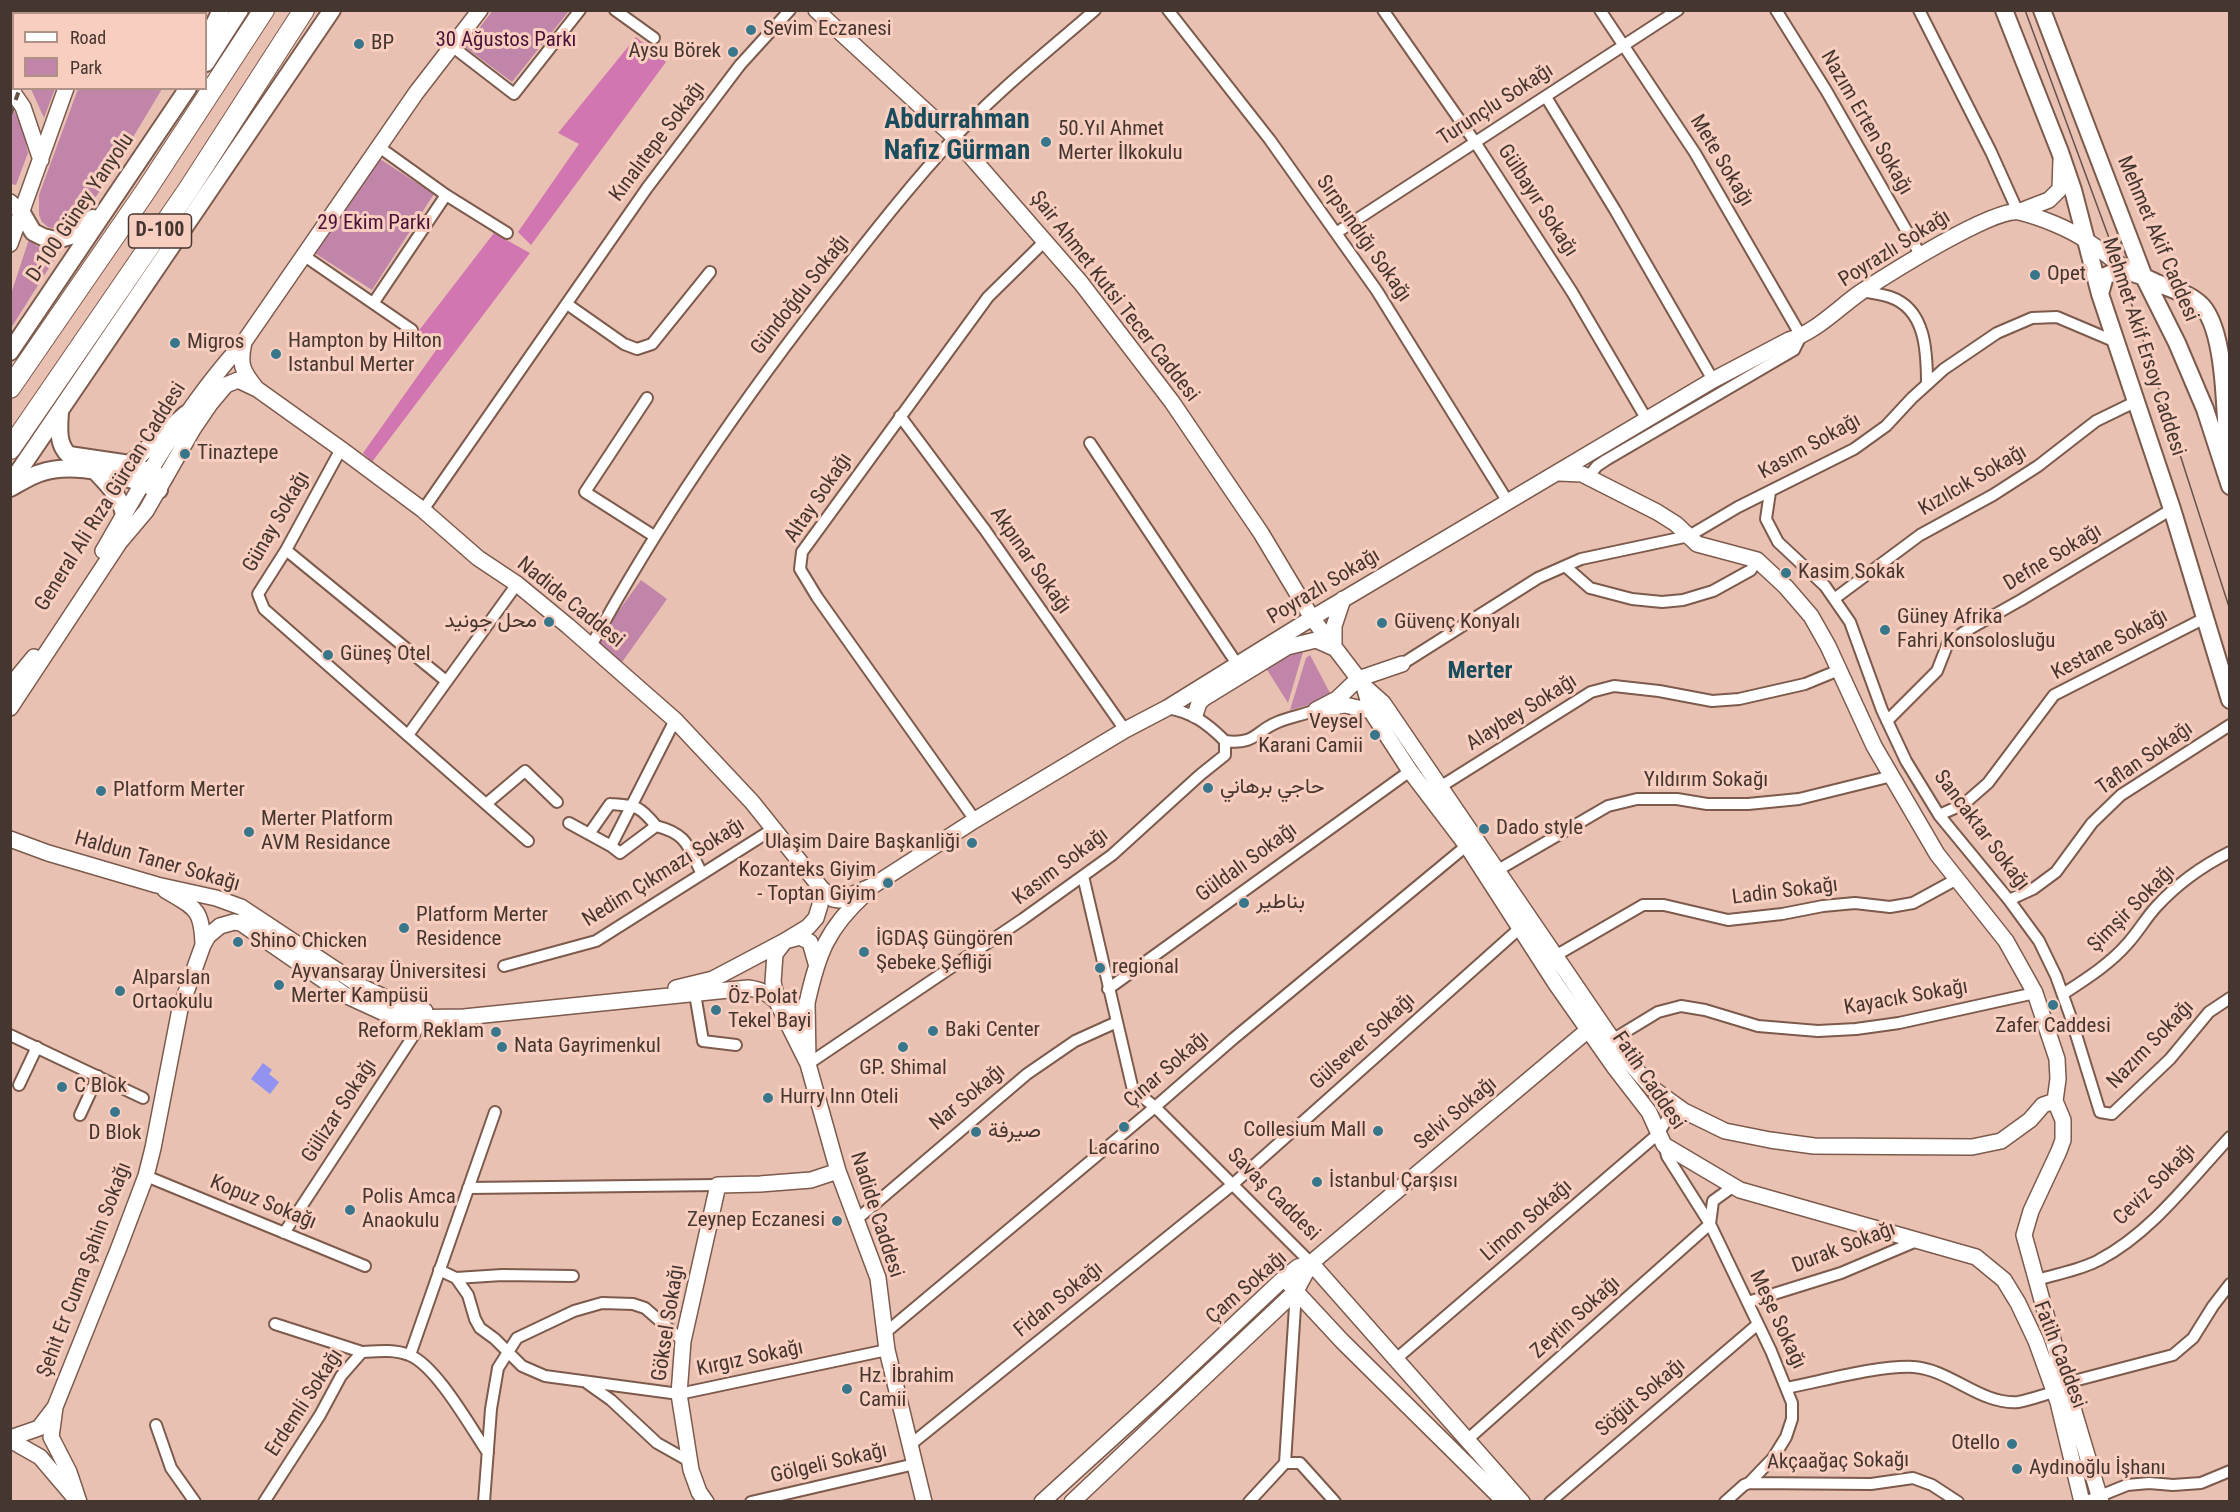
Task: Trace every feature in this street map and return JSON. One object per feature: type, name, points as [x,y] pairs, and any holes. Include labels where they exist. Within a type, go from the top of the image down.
[{"type":"highway","name":"D-100","points":[[10,388],[146,192],[264,10]]},
{"type":"highway","name":"D-100","points":[[10,449],[188,190],[304,10]]},
{"type":"main road","points":[[207,39],[220,10]]},
{"type":"main road","points":[[207,61],[240,10]]},
{"type":"main road","points":[[10,486],[332,10]]},
{"type":"main road","name":"General Ali Rıza Gürcan Caddesi","points":[[10,708],[119,543],[146,511],[154,481],[186,414],[244,342],[416,93],[480,10]]},
{"type":"main road","name":"Şair Ahmet Kutsi Tecer Caddesi","points":[[816,10],[954,137],[1080,283],[1172,402],[1261,533],[1312,618]]},
{"type":"main road","name":"Mehmet Akif Ersoy Caddesi","points":[[2004,10],[2073,190],[2100,294],[2172,508],[2229,700]]},
{"type":"main road","name":"Mehmet Akif Caddesi","points":[[2042,10],[2136,273],[2177,343],[2205,409],[2229,486]]},
{"type":"main road","points":[[10,88],[23,107],[41,160]]},
{"type":"main road","points":[[10,244],[16,207],[41,160],[65,90]]},
{"type":"main road","points":[[177,105],[181,90]]},
{"type":"main road","name":"D-100 Güney Yanyolu","points":[[10,352],[187,90]]},
{"type":"main road","name":"Poyrazlı Sokağı","points":[[874,885],[975,820],[1125,730],[1167,708],[1343,599],[1713,380],[1789,340],[1802,336],[1862,291],[1973,225],[2006,212],[2018,212],[2049,200],[2060,189],[2062,169],[2060,152]]},
{"type":"main road","points":[[16,207],[33,232],[56,240],[74,235],[117,194]]},
{"type":"main road","points":[[2018,212],[2085,239],[2136,273],[2191,297],[2203,307],[2212,322],[2220,356],[2229,481]]},
{"type":"main road","points":[[2100,294],[2105,276],[2112,273],[2136,273]]},
{"type":"main road","points":[[244,342],[241,357],[242,368],[257,389]]},
{"type":"main road","name":"General Ali Rıza Gürcan Caddesi","points":[[10,686],[26,669],[85,582],[124,515],[154,481],[210,404],[226,386],[238,380],[257,389]]},
{"type":"main road","name":"Nadide Caddesi","points":[[257,389],[423,510],[478,558],[517,584],[675,720],[752,801],[821,888]]},
{"type":"main road","points":[[60,411],[59,430],[63,451],[69,455],[130,464],[154,481]]},
{"type":"main road","points":[[130,464],[186,414]]},
{"type":"main road","points":[[1588,477],[1585,463],[1592,453]]},
{"type":"main road","points":[[10,486],[38,473],[70,469],[154,481]]},
{"type":"main road","points":[[96,472],[113,490],[121,503],[124,515]]},
{"type":"main road","name":"Fatih Caddesi","points":[[1558,473],[1572,472],[1588,477],[1658,512],[1676,524],[1697,544],[1756,560],[1786,587],[1811,616],[1874,746],[1937,854],[2006,942],[2036,993],[2057,1059],[2058,1079],[2055,1101],[2064,1120],[2062,1140],[2031,1210],[2024,1235],[2037,1280],[2060,1388],[2092,1500]]},
{"type":"main road","points":[[1195,716],[1199,703],[1204,698],[1287,647],[1316,640],[1334,648],[1334,626],[1343,599]]},
{"type":"main road","name":"Fatih Caddesi","points":[[1312,618],[1361,683],[1383,703],[1440,787],[1520,928],[1594,1025],[1612,1040],[1652,1088],[1676,1105],[1725,1131],[1770,1140],[1814,1146],[1972,1147],[2001,1142],[2030,1120],[2043,1105],[2055,1101]]},
{"type":"main road","points":[[1316,710],[1361,683],[1402,664]]},
{"type":"main road","name":"Fatih Caddesi","points":[[1361,683],[1371,711],[1410,771],[1498,870],[1555,956],[1594,1025],[1648,1112],[1661,1139],[1740,1190],[1976,1257],[2009,1288],[2060,1388]]},
{"type":"main road","points":[[1316,710],[1345,705],[1371,711]]},
{"type":"main road","name":"Haldun Taner Sokağı","points":[[10,839],[48,853],[157,885],[216,898],[241,907],[362,987],[415,1011],[427,1014],[661,992],[713,979],[808,927],[816,918],[820,905],[821,888]]},
{"type":"main road","points":[[10,847],[48,853]]},
{"type":"main road","points":[[157,885],[197,911],[202,922],[203,945]]},
{"type":"main road","points":[[821,888],[833,899],[840,900],[874,885]]},
{"type":"main road","points":[[808,1064],[807,1003],[821,950],[835,926],[848,910],[874,885]]},
{"type":"main road","points":[[203,945],[208,936],[220,926],[234,922],[241,923],[345,995],[395,1018],[427,1014],[464,1017],[748,988],[760,989],[787,1010],[796,1012],[803,1009],[807,1003]]},
{"type":"main road","points":[[808,1064],[778,1004],[773,982],[773,966],[775,954],[785,941],[800,937],[810,942],[817,966]]},
{"type":"main road","name":"Şehit Er Cuma Şahin Sokağı","points":[[78,1502],[69,1472],[51,1437],[55,1407],[146,1176],[180,1009],[203,945]]},
{"type":"main road","name":"Selvi Sokağı","points":[[1311,1263],[1594,1025]]},
{"type":"main road","name":"Nadide Caddesi","points":[[808,1064],[838,1171],[878,1278],[887,1350],[924,1502]]},
{"type":"main road","points":[[718,1185],[811,1180],[838,1171]]},
{"type":"main road","name":"Göksel Sokağı","points":[[706,1502],[699,1492],[689,1461],[679,1394],[683,1341],[718,1185]]},
{"type":"main road","name":"Çam Sokağı","points":[[1042,1502],[1284,1278],[1298,1268],[1311,1263]]},
{"type":"main road","name":"Çam Sokağı","points":[[1072,1502],[1296,1291],[1311,1263]]},
{"type":"main road","name":"Savaş Caddesi","points":[[1311,1263],[1522,1502]]},
{"type":"main road","points":[[1284,1278],[1350,1349],[1505,1502]]},
{"type":"main road","points":[[2009,1288],[2021,1289],[2037,1280]]},
{"type":"main road","points":[[10,1439],[39,1428],[55,1407]]},
{"type":"main road","points":[[10,1439],[40,1457],[78,1502]]},
{"type":"main road","points":[[919,1485],[936,1502]]},
{"type":"street","points":[[453,47],[514,94],[580,10]]},
{"type":"street","points":[[615,10],[654,38]]},
{"type":"street","name":"Kınalıtepe Sokağı","points":[[423,510],[647,188],[740,65],[790,10]]},
{"type":"street","name":"Gündoğdu Sokağı","points":[[591,646],[627,580],[704,458],[777,356],[865,244],[954,137],[1095,10]]},
{"type":"street","name":"Sırpsındığı Sokağı","points":[[1168,10],[1270,140],[1383,300],[1508,502]]},
{"type":"street","name":"Gülbayır Sokağı","points":[[1383,10],[1475,142],[1572,292],[1647,420]]},
{"type":"street","name":"Mete Sokağı","points":[[1600,10],[1695,153],[1802,336]]},
{"type":"street","name":"Turunçlu Sokağı","points":[[1336,234],[1678,10]]},
{"type":"street","name":"Nazım Erten Sokağı","points":[[1776,10],[1827,92],[1921,256]]},
{"type":"street","points":[[1919,10],[1991,152],[2018,212]]},
{"type":"street","points":[[1546,97],[1615,210],[1713,380]]},
{"type":"street","points":[[379,147],[446,195],[507,233]]},
{"type":"street","points":[[374,302],[446,195]]},
{"type":"street","name":"Altay Sokağı","points":[[975,820],[817,597],[800,569],[802,552],[988,297],[1045,241]]},
{"type":"street","points":[[303,255],[412,330]]},
{"type":"street","points":[[567,304],[624,344],[637,349],[651,344],[710,272]]},
{"type":"street","points":[[1862,291],[1892,298],[1913,310],[1927,352],[1927,384]]},
{"type":"street","name":"Kasım Sokağı","points":[[1402,664],[1538,578],[1581,559],[1689,536],[1738,507],[1854,448],[1886,426],[1944,369],[1997,333],[2032,318],[2057,317],[2116,342]]},
{"type":"street","name":"Poyrazlı Sokağı","points":[[1588,477],[1597,466],[1606,460],[1794,350],[1802,336]]},
{"type":"street","points":[[647,398],[585,492],[654,536]]},
{"type":"street","name":"Kızılcık Sokağı","points":[[1833,599],[1920,535],[1993,495],[2038,466],[2096,421],[2135,402]]},
{"type":"street","name":"Akpınar Sokağı","points":[[900,416],[985,530],[1125,730]]},
{"type":"street","points":[[1090,443],[1237,664]]},
{"type":"street","name":"Günay Sokağı","points":[[341,449],[286,550],[258,594],[264,609],[528,841]]},
{"type":"street","name":"Sancaktar Sokağı","points":[[1770,492],[1767,519],[1778,542],[1825,586],[1850,622],[1887,721],[1906,761],[1939,815],[2009,900],[2039,941],[2062,994],[2100,1112]]},
{"type":"street","name":"Defne Sokağı","points":[[1887,721],[1937,671],[1948,643],[2172,508]]},
{"type":"street","points":[[286,550],[447,681]]},
{"type":"street","points":[[1564,566],[1590,588],[1662,602],[1683,600],[1713,591],[1751,570],[1756,560]]},
{"type":"street","points":[[408,735],[517,584]]},
{"type":"street","name":"Kestane Sokağı","points":[[1939,815],[1964,804],[1988,783],[2055,695],[2205,618]]},
{"type":"street","name":"Alaybey Sokağı","points":[[1440,787],[1591,692],[1614,686],[1659,691],[1712,701],[1739,699],[1805,684],[1839,670]]},
{"type":"street","points":[[1167,708],[1195,716],[1225,741],[1245,741],[1257,737],[1279,722],[1316,710]]},
{"type":"street","points":[[611,846],[675,720]]},
{"type":"street","name":"Taflan Sokağı","points":[[2009,900],[2033,889],[2056,872],[2092,824],[2121,795],[2229,725]]},
{"type":"street","name":"Kasım Sokağı","points":[[808,1064],[881,1017],[1112,855],[1225,755],[1225,741]]},
{"type":"street","points":[[486,804],[525,771],[557,802]]},
{"type":"street","name":"Güldalı Sokağı","points":[[1108,989],[1410,771]]},
{"type":"street","name":"Yıldırım Sokağı","points":[[1498,870],[1608,806],[1637,799],[1677,799],[1707,804],[1748,804],[1799,799],[1892,776]]},
{"type":"street","points":[[589,834],[609,804],[631,805],[643,810],[656,826],[670,829],[685,839],[702,874]]},
{"type":"street","points":[[568,823],[611,846],[620,854],[656,826]]},
{"type":"street","name":"Nedim Çıkmazı Sokağı","points":[[504,966],[596,941],[773,829]]},
{"type":"street","name":"Çınar Sokağı","points":[[885,1333],[1233,1039],[1471,842]]},
{"type":"street","name":"Şimşir Sokağı","points":[[2062,994],[2102,968],[2128,944],[2155,908],[2177,886],[2229,852]]},
{"type":"street","name":"Savaş Caddesi","points":[[1083,876],[1132,1086],[1311,1263]]},
{"type":"street","name":"Ladin Sokağı","points":[[1555,956],[1643,905],[1664,905],[1728,920],[1855,903],[1890,907],[1913,903],[1957,879]]},
{"type":"street","name":"Gülsever Sokağı","points":[[1232,1185],[1520,928]]},
{"type":"street","name":"Kayacık Sokağı","points":[[1612,1040],[1658,1012],[1681,1006],[1705,1010],[1758,1026],[1828,1030],[1899,1023],[2036,993]]},
{"type":"street","points":[[695,994],[703,1041],[736,1045]]},
{"type":"street","name":"Nazım Sokağı","points":[[2100,1112],[2112,1114],[2170,1059],[2208,1012],[2229,998]]},
{"type":"street","name":"Gülizar Sokağı","points":[[284,1233],[427,1014]]},
{"type":"street","name":"Nar Sokağı","points":[[856,1220],[1027,1074],[1075,1041],[1117,1022]]},
{"type":"street","points":[[10,1035],[143,1098]]},
{"type":"street","points":[[19,1085],[37,1047]]},
{"type":"street","points":[[80,1115],[98,1076]]},
{"type":"street","name":"Limon Sokağı","points":[[1396,1359],[1661,1139],[1676,1105]]},
{"type":"street","points":[[410,1355],[495,1112]]},
{"type":"street","name":"Ceviz Sokağı","points":[[2037,1280],[2097,1261],[2121,1246],[2151,1222],[2229,1137]]},
{"type":"street","name":"Meşe Sokağı","points":[[1661,1139],[1667,1156],[1710,1224],[1748,1302],[1792,1402],[1792,1419],[1786,1437],[1773,1458],[1749,1483],[1725,1502]]},
{"type":"street","name":"Kopuz Sokağı","points":[[146,1176],[365,1266]]},
{"type":"street","points":[[468,1188],[718,1185]]},
{"type":"street","name":"Fidan Sokağı","points":[[910,1445],[1232,1185]]},
{"type":"street","points":[[1710,1224],[1713,1201],[1731,1188],[1740,1190]]},
{"type":"street","name":"Zeytin Sokağı","points":[[1467,1440],[1710,1224]]},
{"type":"street","name":"Durak Sokağı","points":[[1748,1302],[1841,1273],[1920,1240]]},
{"type":"street","points":[[438,1270],[456,1278],[502,1275],[573,1276]]},
{"type":"street","name":"Kırgız Sokağı","points":[[456,1278],[468,1295],[480,1328],[522,1366],[535,1372],[584,1381],[679,1394],[887,1350]]},
{"type":"street","points":[[1786,1388],[1876,1370],[1914,1367],[1940,1374],[1994,1400],[2018,1402],[2173,1355],[2193,1338],[2229,1284]]},
{"type":"street","points":[[1254,1500],[1285,1463],[1296,1291]]},
{"type":"street","points":[[484,1502],[491,1409],[498,1368],[517,1338],[574,1311],[602,1303],[633,1304],[645,1308],[683,1341]]},
{"type":"street","points":[[275,1324],[362,1352]]},
{"type":"street","name":"Söğüt Sokağı","points":[[1550,1502],[1758,1324]]},
{"type":"street","name":"Erdemli Sokağı","points":[[264,1502],[320,1414],[341,1376],[362,1352],[382,1350],[410,1355],[432,1372],[488,1453]]},
{"type":"street","name":"Kırgız Sokağı","points":[[584,1381],[611,1400],[657,1443],[689,1461]]},
{"type":"street","points":[[156,1425],[171,1468],[195,1502]]},
{"type":"street","points":[[1285,1463],[1300,1463],[1335,1502]]},
{"type":"street","name":"Gölgeli Sokağı","points":[[751,1502],[915,1464]]},
{"type":"street","points":[[2092,1500],[2127,1485],[2201,1483],[2229,1471]]},
{"type":"street","name":"Akçaağaç Sokağı","points":[[1749,1483],[1872,1484],[1913,1478],[1932,1485],[1958,1502]]},
{"type":"green space","points":[[106,10],[205,10],[205,12],[105,12]]},
{"type":"green space","name":"30 Ağustos Parkı","points":[[493,10],[569,11],[512,82],[465,47]]},
{"type":"green space","points":[[31,90],[55,90],[44,118]]},
{"type":"green space","points":[[78,90],[161,90],[108,179],[80,220],[57,229],[48,227],[39,215],[39,195]]},
{"type":"green space","points":[[10,102],[23,130],[28,153],[16,185],[11,184]]},
{"type":"green space","name":"29 Ekim Parkı","points":[[377,157],[434,194],[372,290],[313,252]]},
{"type":"green space","points":[[29,239],[37,246],[59,252],[11,328],[11,294]]},
{"type":"green space","points":[[641,580],[667,599],[620,665],[593,646]]},
{"type":"green space","points":[[1303,652],[1288,703],[1266,668],[1291,654]]},
{"type":"green space","points":[[1310,655],[1330,693],[1308,705],[1290,710],[1306,658]]},
{"type":"shaded area","points":[[636,37],[666,62],[531,245],[518,232],[579,144],[558,133]]},
{"type":"shaded area","points":[[494,233],[530,253],[372,462],[363,453],[439,346],[417,333]]},
{"type":"shaded area","points":[[263,1063],[272,1070],[269,1074],[279,1082],[270,1094],[251,1079]]},
{"type":"tram line","points":[[2025,10],[2119,265],[2230,610]]},
{"type":"railway","points":[[10,115],[19,90]]},
{"type":"place","name":"Sevim Eczanesi","points":[[751,30]]},
{"type":"place","name":"BP","points":[[359,44]]},
{"type":"place","name":"Aysu Börek","points":[[733,52]]},
{"type":"place","name":"50.Yıl Ahmet Merter İlkokulu","points":[[1046,142]]},
{"type":"place","name":"Opet","points":[[2035,275]]},
{"type":"place","name":"Migros","points":[[175,343]]},
{"type":"place","name":"Hampton by Hilton Istanbul Merter","points":[[276,354]]},
{"type":"place","name":"Tinaztepe","points":[[185,454]]},
{"type":"place","name":"Kasim Sokak","points":[[1786,573]]},
{"type":"place","name":"محل جونيد","points":[[549,622]]},
{"type":"place","name":"Güvenç Konyalı","points":[[1382,623]]},
{"type":"place","name":"Güney Afrika Fahri Konsolosluğu","points":[[1885,630]]},
{"type":"place","name":"Güneş Otel","points":[[328,655]]},
{"type":"place","name":"Veysel Karani Camii","points":[[1375,735]]},
{"type":"place","name":"حاجي برهاني","points":[[1208,788]]},
{"type":"place","name":"Platform Merter","points":[[101,791]]},
{"type":"place","name":"Dado style","points":[[1484,829]]},
{"type":"place","name":"Merter Platform AVM Residance","points":[[249,832]]},
{"type":"place","name":"Ulaşim Daire Başkanliği","points":[[972,843]]},
{"type":"place","name":"Kozanteks Giyim - Toptan Giyim","points":[[888,883]]},
{"type":"place","name":"بناطير","points":[[1244,903]]},
{"type":"place","name":"Platform Merter Residence","points":[[404,928]]},
{"type":"place","name":"Shino Chicken","points":[[238,942]]},
{"type":"place","name":"İGDAŞ Güngören Şebeke Şefliği","points":[[864,952]]},
{"type":"place","name":"regional","points":[[1100,968]]},
{"type":"place","name":"Ayvansaray Üniversitesi Merter Kampüsü","points":[[279,985]]},
{"type":"place","name":"Alparslan Ortaokulu","points":[[120,991]]},
{"type":"place","name":"Zafer Caddesi","points":[[2053,1005]]},
{"type":"place","name":"Öz Polat Tekel Bayi","points":[[716,1010]]},
{"type":"place","name":"Baki Center","points":[[933,1031]]},
{"type":"place","name":"Reform Reklam","points":[[496,1032]]},
{"type":"place","name":"Nata Gayrimenkul","points":[[502,1047]]},
{"type":"place","name":"GP. Shimal","points":[[903,1047]]},
{"type":"place","name":"C Blok","points":[[62,1087]]},
{"type":"place","name":"Hurry Inn Oteli","points":[[768,1098]]},
{"type":"place","name":"D Blok","points":[[115,1112]]},
{"type":"place","name":"Lacarino","points":[[1124,1127]]},
{"type":"place","name":"Collesium Mall","points":[[1378,1131]]},
{"type":"place","name":"صيرفة","points":[[976,1132]]},
{"type":"place","name":"İstanbul Çarşısı","points":[[1317,1182]]},
{"type":"place","name":"Polis Amca Anaokulu","points":[[350,1210]]},
{"type":"place","name":"Zeynep Eczanesi","points":[[837,1221]]},
{"type":"place","name":"Hz. İbrahim Camii","points":[[847,1389]]},
{"type":"place","name":"Otello","points":[[2012,1444]]},
{"type":"place","name":"Aydınoğlu İşhanı","points":[[2017,1469]]},
{"type":"district","name":"Abdurrahman Nafiz Gürman","points":[[957,136]]},
{"type":"district","name":"Merter","points":[[1480,672]]}]
